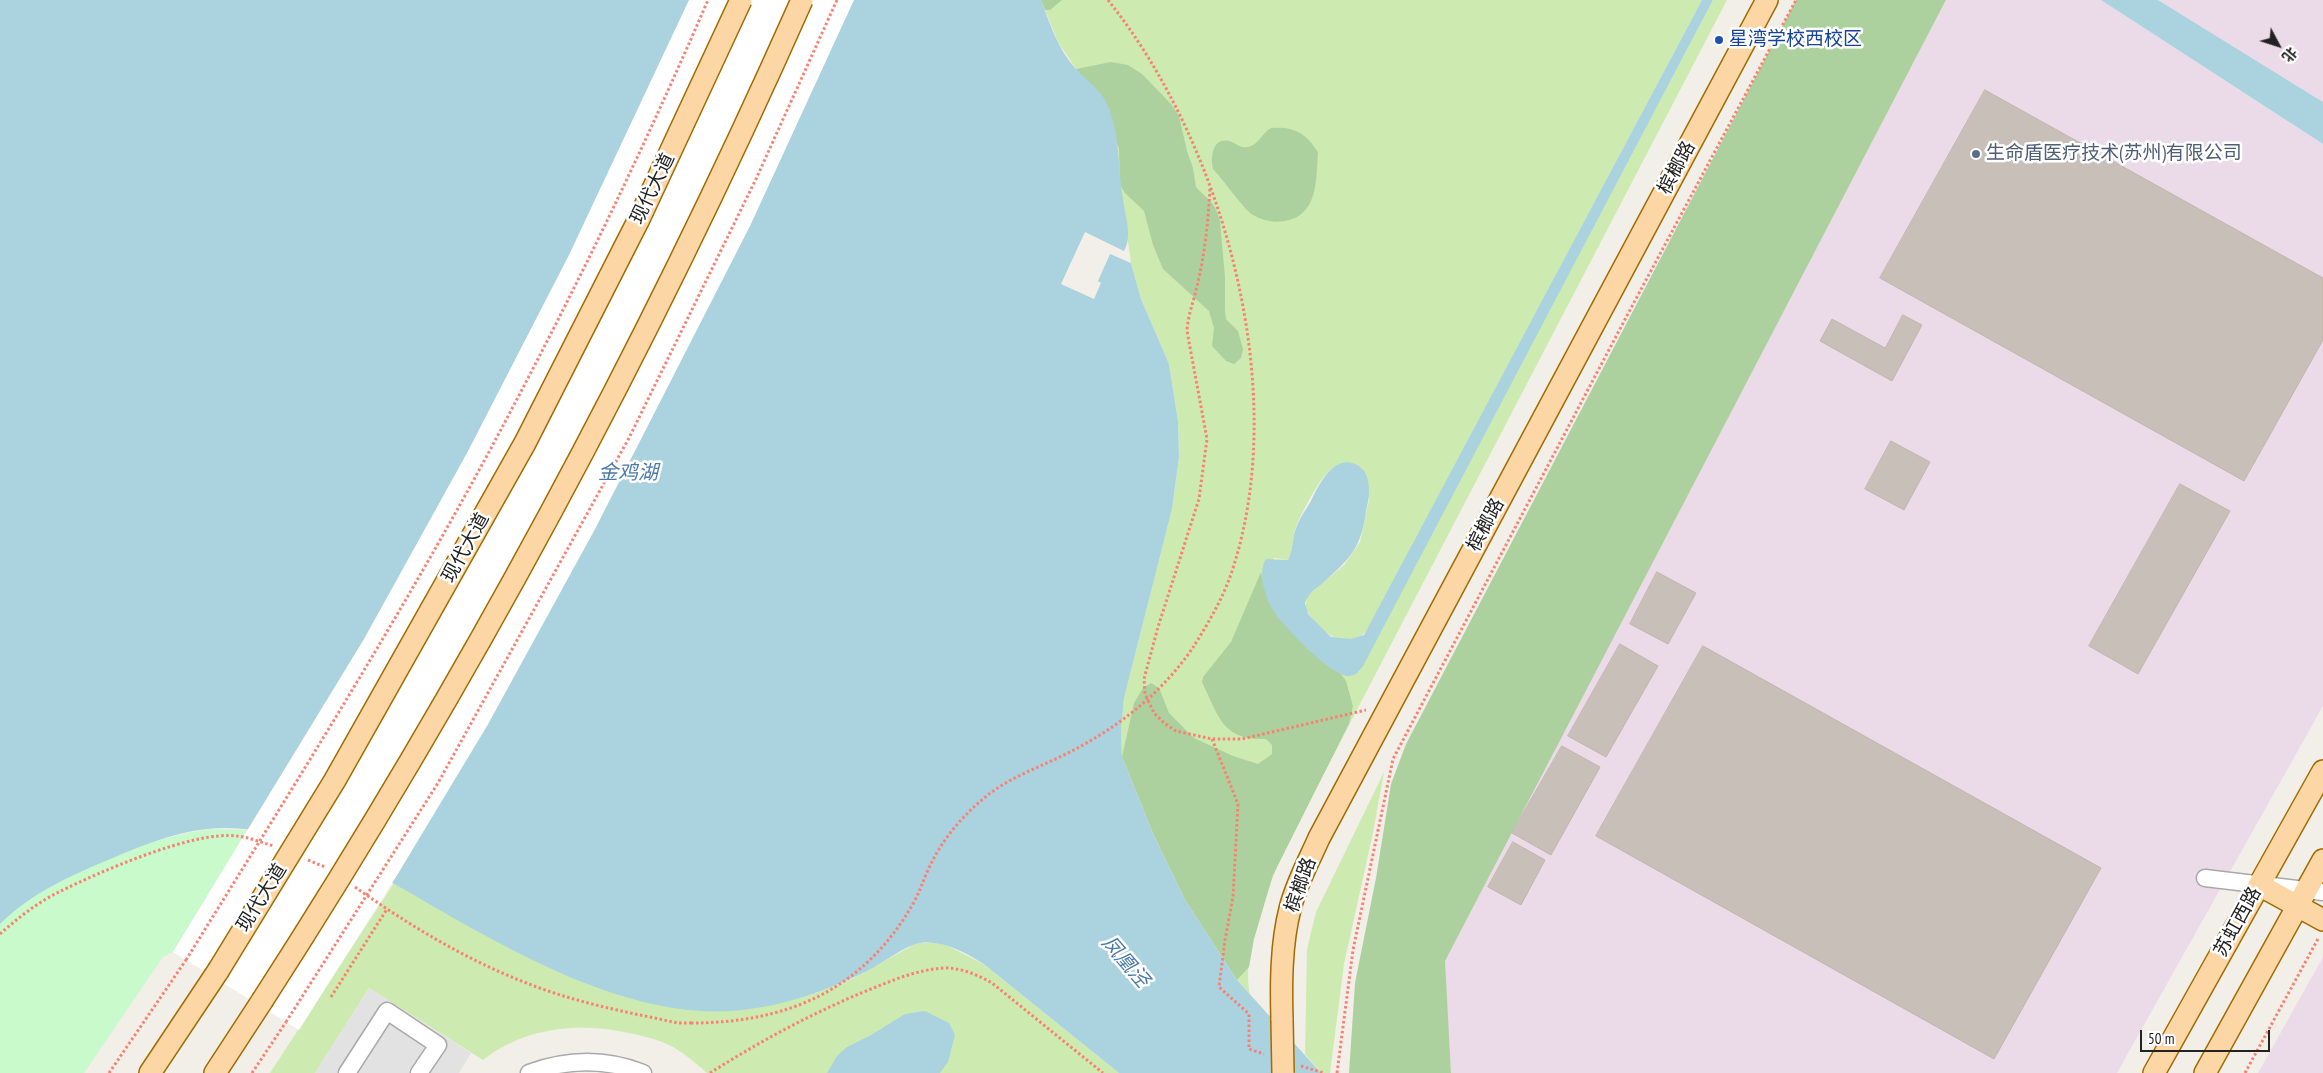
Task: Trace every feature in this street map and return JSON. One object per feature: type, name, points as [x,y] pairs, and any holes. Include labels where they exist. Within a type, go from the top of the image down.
[{"type":"main road","name":"现代大道","points":[[150,1073],[218,971],[335,780],[525,443],[643,210],[741,0]]},
{"type":"main road","points":[[215,1073],[325,903],[502,603],[575,468],[700,223],[747,124],[802,0]]},
{"type":"main road","name":"槟榔路","points":[[1291,1069],[1282,1020],[1285,939],[1290,909],[1299,882],[1319,838],[1767,0]]},
{"type":"main road","name":"苏虹西路","points":[[2154,1073],[2323,771]]},
{"type":"main road","points":[[2206,1073],[2309,896],[2323,860]]},
{"type":"main road","points":[[2259,885],[2309,896],[2323,920]]},
{"type":"street","points":[[2205,878],[2259,885]]},
{"type":"street","points":[[347,1073],[387,1011],[438,1045],[419,1073]]},
{"type":"street","points":[[529,1073],[571,1062],[598,1061],[627,1067],[643,1073]]},
{"type":"path","points":[[109,1073],[186,960],[371,659],[489,451],[597,241],[674,79],[708,0]]},
{"type":"path","points":[[252,1073],[438,783],[629,438],[740,213],[837,0]]},
{"type":"path","points":[[350,882],[387,910],[473,960],[566,997],[678,1023],[733,1021],[785,1011],[830,991],[869,962],[896,930],[915,900],[940,848],[965,816],[981,800],[1023,773],[1075,750],[1114,727],[1143,704],[1170,678],[1194,646],[1221,600],[1240,546],[1245,524],[1254,439],[1251,374],[1244,314],[1228,238],[1210,190],[1172,99],[1125,23],[1108,0]]},
{"type":"path","points":[[1338,1073],[1353,950],[1393,759],[1796,0]]},
{"type":"path","points":[[1210,190],[1208,231],[1198,285],[1188,317],[1187,331],[1207,439],[1199,499],[1158,627],[1144,679],[1144,694],[1154,713],[1176,731],[1212,739],[1242,739],[1391,705]]},
{"type":"path","points":[[1212,739],[1238,804],[1233,897],[1219,987],[1249,1014],[1249,1049],[1266,1054]]},
{"type":"path","points":[[0,934],[17,918],[58,892],[150,854],[191,840],[211,836],[237,836],[282,848]]},
{"type":"path","points":[[299,856],[326,868]]},
{"type":"path","points":[[331,997],[387,910]]},
{"type":"path","points":[[2246,1073],[2323,931]]},
{"type":"path","points":[[710,1073],[742,1052],[844,1000],[910,974],[947,968],[974,973],[992,983],[1102,1073]]},
{"type":"path","points":[[1291,1069],[1324,1073]]},
{"type":"shaded area","points":[[1946,0],[2101,0],[2323,144],[2323,706],[2117,1073],[1451,1073],[1444,961]]},
{"type":"shaded area","points":[[2158,0],[2323,0],[2323,102]]},
{"type":"shaded area","points":[[2323,957],[2323,1073],[2258,1073]]},
{"type":"shaded area","points":[[369,988],[471,1053],[459,1073],[315,1073]]},
{"type":"green space","points":[[1041,0],[1702,0],[1368,629],[1360,637],[1342,640],[1325,632],[1305,609],[1307,596],[1344,565],[1360,542],[1369,500],[1362,468],[1358,466],[1350,464],[1341,465],[1330,470],[1320,481],[1297,524],[1288,560],[1274,558],[1263,579],[1272,609],[1308,649],[1359,672],[1713,0],[1727,0],[1289,841],[1267,892],[1251,945],[1248,971],[1250,995],[1237,980],[1122,757],[1121,731],[1124,698],[1172,509],[1179,457],[1178,421],[1169,364],[1141,299],[1131,263],[1120,185],[1076,69],[1058,42]]},
{"type":"green space","points":[[1041,0],[1062,0],[1050,10],[1045,10]]},
{"type":"green space","points":[[1796,0],[1946,0],[1445,961],[1451,1073],[1349,1073],[1355,983],[1376,878],[1391,784],[1406,744]]},
{"type":"green space","points":[[1111,62],[1128,65],[1142,74],[1171,104],[1179,116],[1193,168],[1196,187],[1213,205],[1220,221],[1225,277],[1226,319],[1238,331],[1243,349],[1241,358],[1234,364],[1226,361],[1212,346],[1214,328],[1209,311],[1163,269],[1153,245],[1144,211],[1125,193],[1120,185],[1119,148],[1076,69]]},
{"type":"green space","points":[[1271,128],[1286,128],[1299,132],[1309,140],[1318,152],[1316,184],[1310,203],[1296,217],[1281,222],[1265,220],[1249,212],[1213,169],[1212,164],[1214,148],[1221,141],[1232,142],[1243,147],[1251,146]]},
{"type":"green space","points":[[1261,572],[1264,586],[1276,614],[1308,649],[1341,674],[1346,681],[1353,706],[1349,724],[1273,875],[1254,939],[1249,967],[1237,980],[1185,900],[1154,836],[1122,757],[1134,703],[1143,688],[1151,683],[1159,688],[1169,713],[1194,738],[1233,756],[1258,764],[1272,754],[1272,745],[1266,739],[1240,736],[1224,724],[1202,682],[1203,677],[1231,642]]},
{"type":"green space","points":[[1384,772],[1373,833],[1344,964],[1330,1073],[1321,1073],[1305,1054],[1307,949],[1316,912]]},
{"type":"green space","points":[[210,829],[247,830],[173,952],[163,957],[84,1073],[0,1073],[0,924],[43,891],[98,862],[156,841]]},
{"type":"green space","points":[[394,883],[542,964],[589,984],[810,995],[852,979],[917,943],[938,943],[985,965],[1119,1073],[707,1073],[682,1053],[663,1042],[629,1033],[591,1028],[571,1028],[534,1034],[516,1040],[483,1060],[369,988],[315,1073],[270,1073]]},
{"type":"water","name":"金鸡湖","points":[[0,0],[1041,0],[1064,53],[1075,68],[1099,92],[1111,113],[1128,226],[1128,239],[1124,251],[1085,232],[1061,284],[1094,299],[1101,283],[1098,281],[1110,254],[1131,263],[1141,299],[1169,364],[1178,421],[1179,457],[1172,509],[1124,698],[1121,731],[1122,757],[1154,836],[1185,900],[1237,980],[1321,1073],[1119,1073],[985,965],[954,948],[938,943],[914,944],[848,980],[804,997],[781,1003],[735,1011],[688,1010],[658,1005],[600,989],[544,966],[342,857],[309,844],[275,834],[241,829],[195,831],[172,836],[137,848],[54,885],[26,902],[0,924]]},
{"type":"water","points":[[1702,0],[1713,0],[1363,666],[1353,675],[1348,676],[1339,673],[1304,646],[1274,611],[1267,598],[1262,575],[1266,559],[1288,560],[1298,523],[1323,478],[1335,466],[1350,462],[1362,468],[1368,482],[1369,493],[1364,524],[1358,543],[1348,558],[1311,593],[1305,603],[1308,614],[1331,637],[1351,639],[1364,635]]},
{"type":"water","points":[[2101,0],[2158,0],[2323,102],[2323,144]]},
{"type":"water","points":[[925,1011],[949,1023],[955,1035],[948,1062],[940,1073],[827,1073],[837,1056],[847,1047],[905,1014]]},
{"type":"pier","points":[[689,0],[854,0],[750,226],[594,531],[487,726],[399,872],[299,1030],[173,952],[364,639],[467,453],[569,255]]},
{"type":"building","points":[[1985,90],[2323,278],[2323,340],[2244,481],[1880,278]]},
{"type":"building","points":[[1903,315],[1922,325],[1892,381],[1820,341],[1832,319],[1885,348]]},
{"type":"building","points":[[1891,441],[1930,462],[1904,510],[1865,489]]},
{"type":"building","points":[[2180,484],[2230,511],[2138,674],[2089,646]]},
{"type":"building","points":[[1657,572],[1696,593],[1668,644],[1630,624]]},
{"type":"building","points":[[1620,644],[1658,666],[1606,757],[1568,736]]},
{"type":"building","points":[[1703,646],[2101,868],[1994,1059],[1596,836]]},
{"type":"building","points":[[1562,746],[1600,767],[1551,855],[1512,833]]},
{"type":"building","points":[[1513,842],[1545,860],[1521,905],[1488,887]]},
{"type":"place","name":"星湾学校西校区","points":[[1719,40]]},
{"type":"place","name":"生命盾医疗技术(苏州)有限公司","points":[[1976,154]]},
{"type":"water label","name":"凤凰泾","points":[[1125,962]]}]
